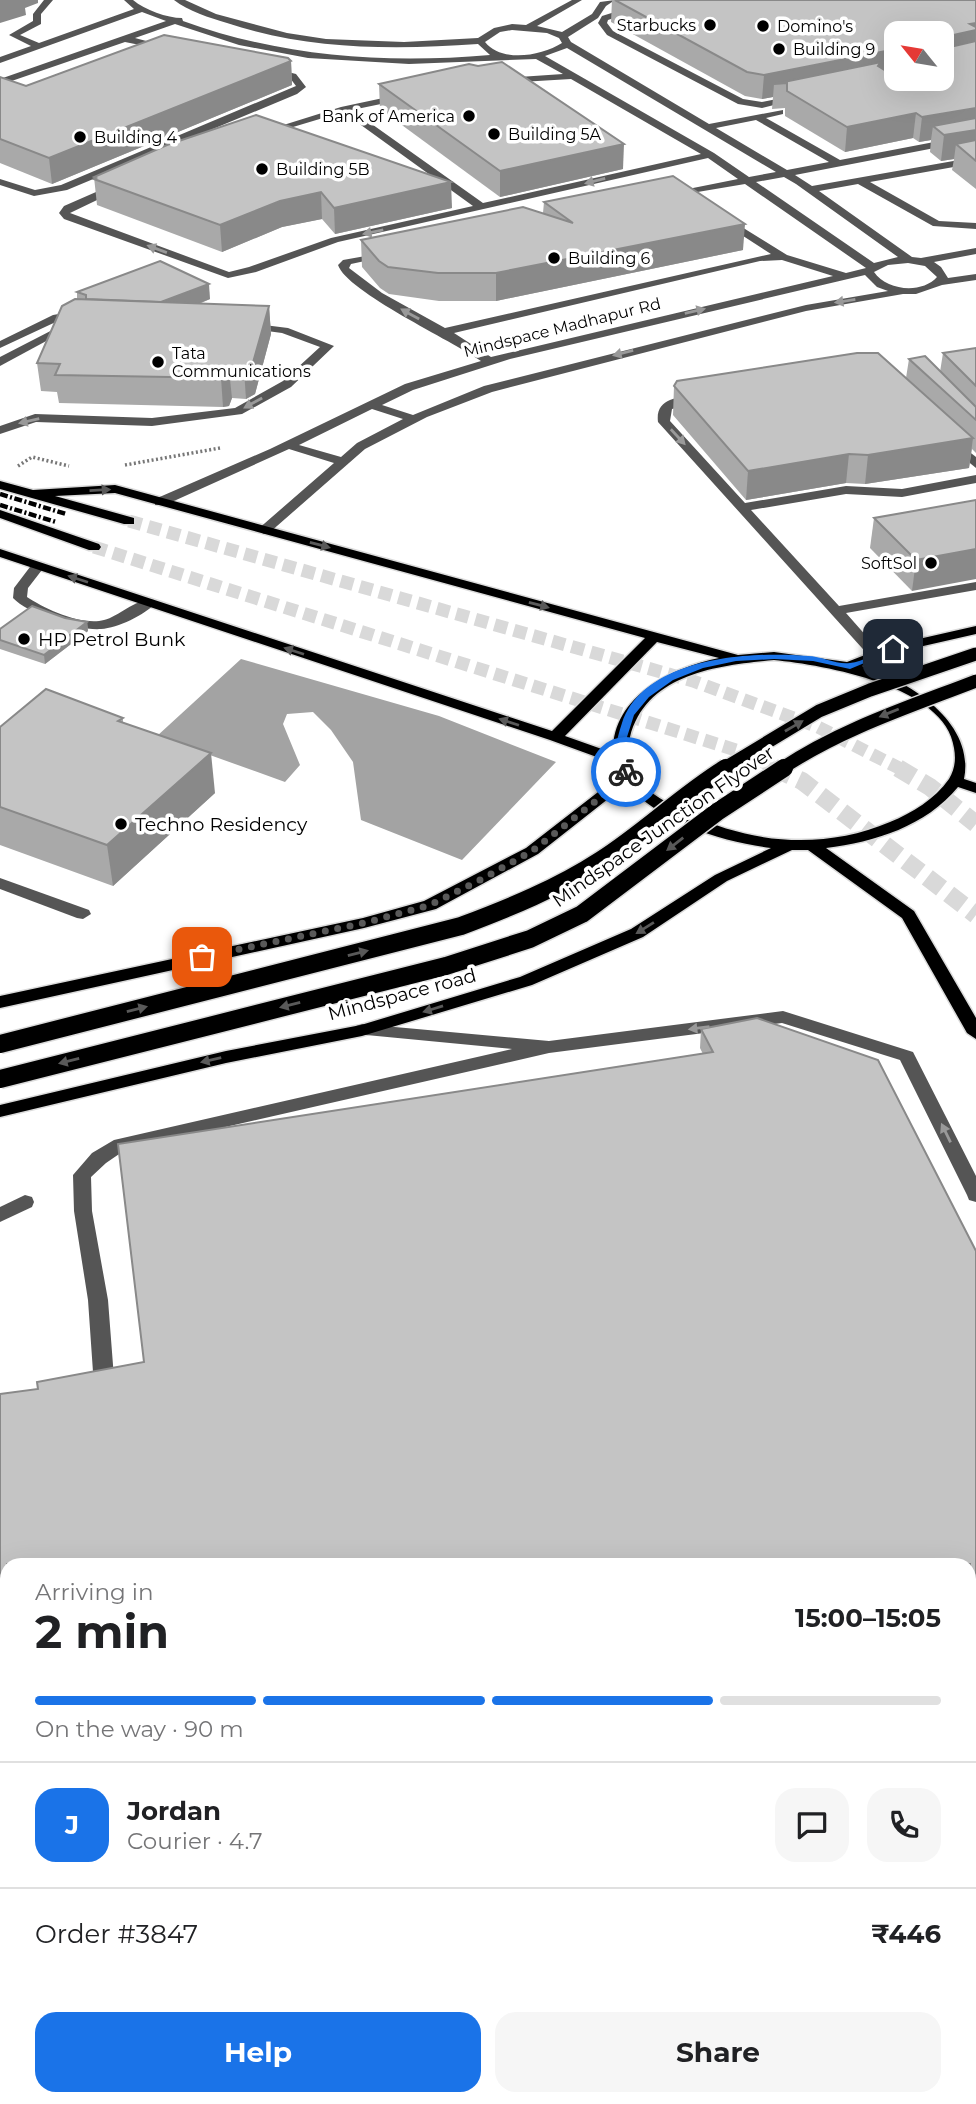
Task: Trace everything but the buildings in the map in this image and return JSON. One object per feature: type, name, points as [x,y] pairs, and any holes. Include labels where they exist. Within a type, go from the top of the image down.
[{"type":"main road","points":[[0,485],[130,521]]},
{"type":"main road","points":[[32,494],[115,489],[736,658]]},
{"type":"main road","points":[[0,514],[94,547]]},
{"type":"main road","points":[[0,553],[555,737],[624,769],[641,792],[699,826],[742,839],[814,847],[885,831],[923,812],[970,766],[960,737],[948,717],[915,693],[850,666],[800,658],[736,658],[700,666],[680,674],[645,695],[629,715],[622,737],[624,769]]},
{"type":"main road","points":[[850,666],[876,656],[976,631]]},
{"type":"main road","points":[[555,737],[654,636]]},
{"type":"main road","name":"Mindspace Junction Flyover","points":[[0,1044],[461,926],[514,906],[601,860],[699,784],[819,711],[870,690],[976,654]]},
{"type":"main road","name":"Mindspace Junction Flyover","points":[[0,1079],[446,966],[530,939],[582,914],[717,812],[813,748],[865,723],[976,681]]},
{"type":"main road","points":[[0,1002],[364,923],[430,905],[532,851],[624,769]]},
{"type":"main road","points":[[955,781],[976,788]]},
{"type":"main road","name":"Mindspace road","points":[[0,1111],[226,1056],[362,1030],[526,981],[637,933],[722,878],[789,845]]},
{"type":"main road","points":[[814,847],[908,915],[976,1033]]},
{"type":"street","points":[[39,46],[13,35],[38,22],[37,14],[49,0]]},
{"type":"street","points":[[128,0],[174,22],[244,44],[370,61],[538,57],[558,51],[565,40],[595,16],[607,2],[631,9]]},
{"type":"street","points":[[178,0],[243,25],[344,44],[423,46],[480,41],[497,30],[529,27],[550,30],[786,173],[916,261],[940,271],[943,277],[940,282]]},
{"type":"street","points":[[529,27],[578,0]]},
{"type":"street","points":[[662,0],[631,9],[605,19],[602,23],[610,33],[741,102],[762,104],[815,94]]},
{"type":"street","points":[[0,60],[143,9]]},
{"type":"street","points":[[0,82],[122,38],[205,12]]},
{"type":"street","points":[[200,46],[220,36]]},
{"type":"street","points":[[122,38],[172,51]]},
{"type":"street","points":[[480,41],[483,47],[493,53],[509,56]]},
{"type":"street","points":[[538,57],[575,76],[750,181],[870,269],[870,278],[879,285],[912,290]]},
{"type":"street","points":[[0,182],[34,193],[63,188],[301,87],[293,76],[253,67]]},
{"type":"street","points":[[489,82],[575,76]]},
{"type":"street","points":[[516,81],[527,89]]},
{"type":"street","points":[[246,138],[344,108],[419,93]]},
{"type":"street","points":[[762,104],[772,114]]},
{"type":"street","points":[[707,127],[810,106]]},
{"type":"street","points":[[344,108],[483,208]]},
{"type":"street","points":[[758,117],[838,163]]},
{"type":"street","points":[[662,197],[976,137]]},
{"type":"street","points":[[133,180],[95,195],[64,213],[68,217],[228,275],[253,270],[335,240],[710,155]]},
{"type":"street","points":[[811,189],[976,160]]},
{"type":"street","points":[[632,162],[643,169]]},
{"type":"street","points":[[860,181],[937,224],[976,226]]},
{"type":"street","points":[[682,192],[694,200]]},
{"type":"street","points":[[716,214],[783,257],[845,276]]},
{"type":"street","points":[[402,251],[348,262],[343,265],[344,269],[364,288],[470,346],[489,361]]},
{"type":"street","name":"Mindspace Madhapur Rd","points":[[160,502],[409,387],[489,361],[845,276],[870,269],[878,263],[916,261],[976,251]]},
{"type":"street","points":[[443,332],[760,258],[783,257]]},
{"type":"street","points":[[264,530],[361,446],[414,419],[488,390],[552,371],[806,308],[929,288],[940,282],[976,277]]},
{"type":"street","points":[[0,345],[57,317],[91,316],[76,321],[0,362]]},
{"type":"street","points":[[0,430],[35,418],[152,422],[238,411],[287,384],[328,346],[284,330],[235,321]]},
{"type":"street","points":[[710,397],[671,402],[665,407],[662,417],[664,422],[876,656]]},
{"type":"street","points":[[371,405],[414,419]]},
{"type":"street","points":[[946,435],[976,464]]},
{"type":"street","points":[[288,445],[343,462]]},
{"type":"street","points":[[743,507],[846,490],[902,493],[976,479]]},
{"type":"street","points":[[38,566],[21,588],[20,598],[30,606],[101,626],[149,603]]},
{"type":"street","points":[[836,611],[976,586]]},
{"type":"street","points":[[0,883],[83,914]]},
{"type":"street","points":[[65,1385],[104,1378],[98,1300],[83,1211],[82,1175],[99,1158],[120,1145],[549,1047],[783,1017],[907,1056],[976,1195]]},
{"type":"street","points":[[362,1030],[549,1047]]},
{"type":"street","points":[[0,1215],[25,1202]]},
{"type":"path","points":[[119,467],[215,448]]},
{"type":"path","points":[[11,471],[32,457],[80,469]]},
{"type":"shaded area","points":[[241,659],[439,716],[556,762],[462,860],[361,820],[353,762],[331,730],[313,712],[287,714],[283,724],[300,765],[285,782],[157,736]]},
{"type":"tunnel","points":[[129,521],[693,681],[818,727],[901,769]]},
{"type":"tunnel","points":[[94,547],[742,752],[778,769]]},
{"type":"tunnel","points":[[774,768],[802,781],[976,915]]},
{"type":"tunnel","points":[[898,768],[930,787],[976,824]]},
{"type":"railway","points":[[0,494],[66,514]]},
{"type":"railway","points":[[0,505],[56,522]]},
{"type":"way so far","points":[[202,957],[364,923],[430,905],[532,851],[628,776],[626,772]]},
{"type":"place","name":"Starbucks","points":[[710,25]]},
{"type":"place","name":"Domino's","points":[[763,26]]},
{"type":"place","name":"Building 9","points":[[779,49]]},
{"type":"place","name":"Bank of America","points":[[469,116]]},
{"type":"place","name":"Building 5A","points":[[494,134]]},
{"type":"place","name":"Building 4","points":[[80,137]]},
{"type":"place","name":"Building 5B","points":[[262,169]]},
{"type":"place","name":"Building 6","points":[[554,258]]},
{"type":"place","name":"Tata Communications","points":[[158,362]]},
{"type":"place","name":"SoftSol","points":[[931,563]]},
{"type":"place","name":"HP Petrol Bunk","points":[[24,639]]},
{"type":"place","name":"Techno Residency","points":[[121,824]]},
{"type":"route","points":[[626,772],[620,761],[622,737],[629,715],[645,695],[669,678],[700,666],[736,658],[774,656],[813,659],[850,666],[893,649]]}]
